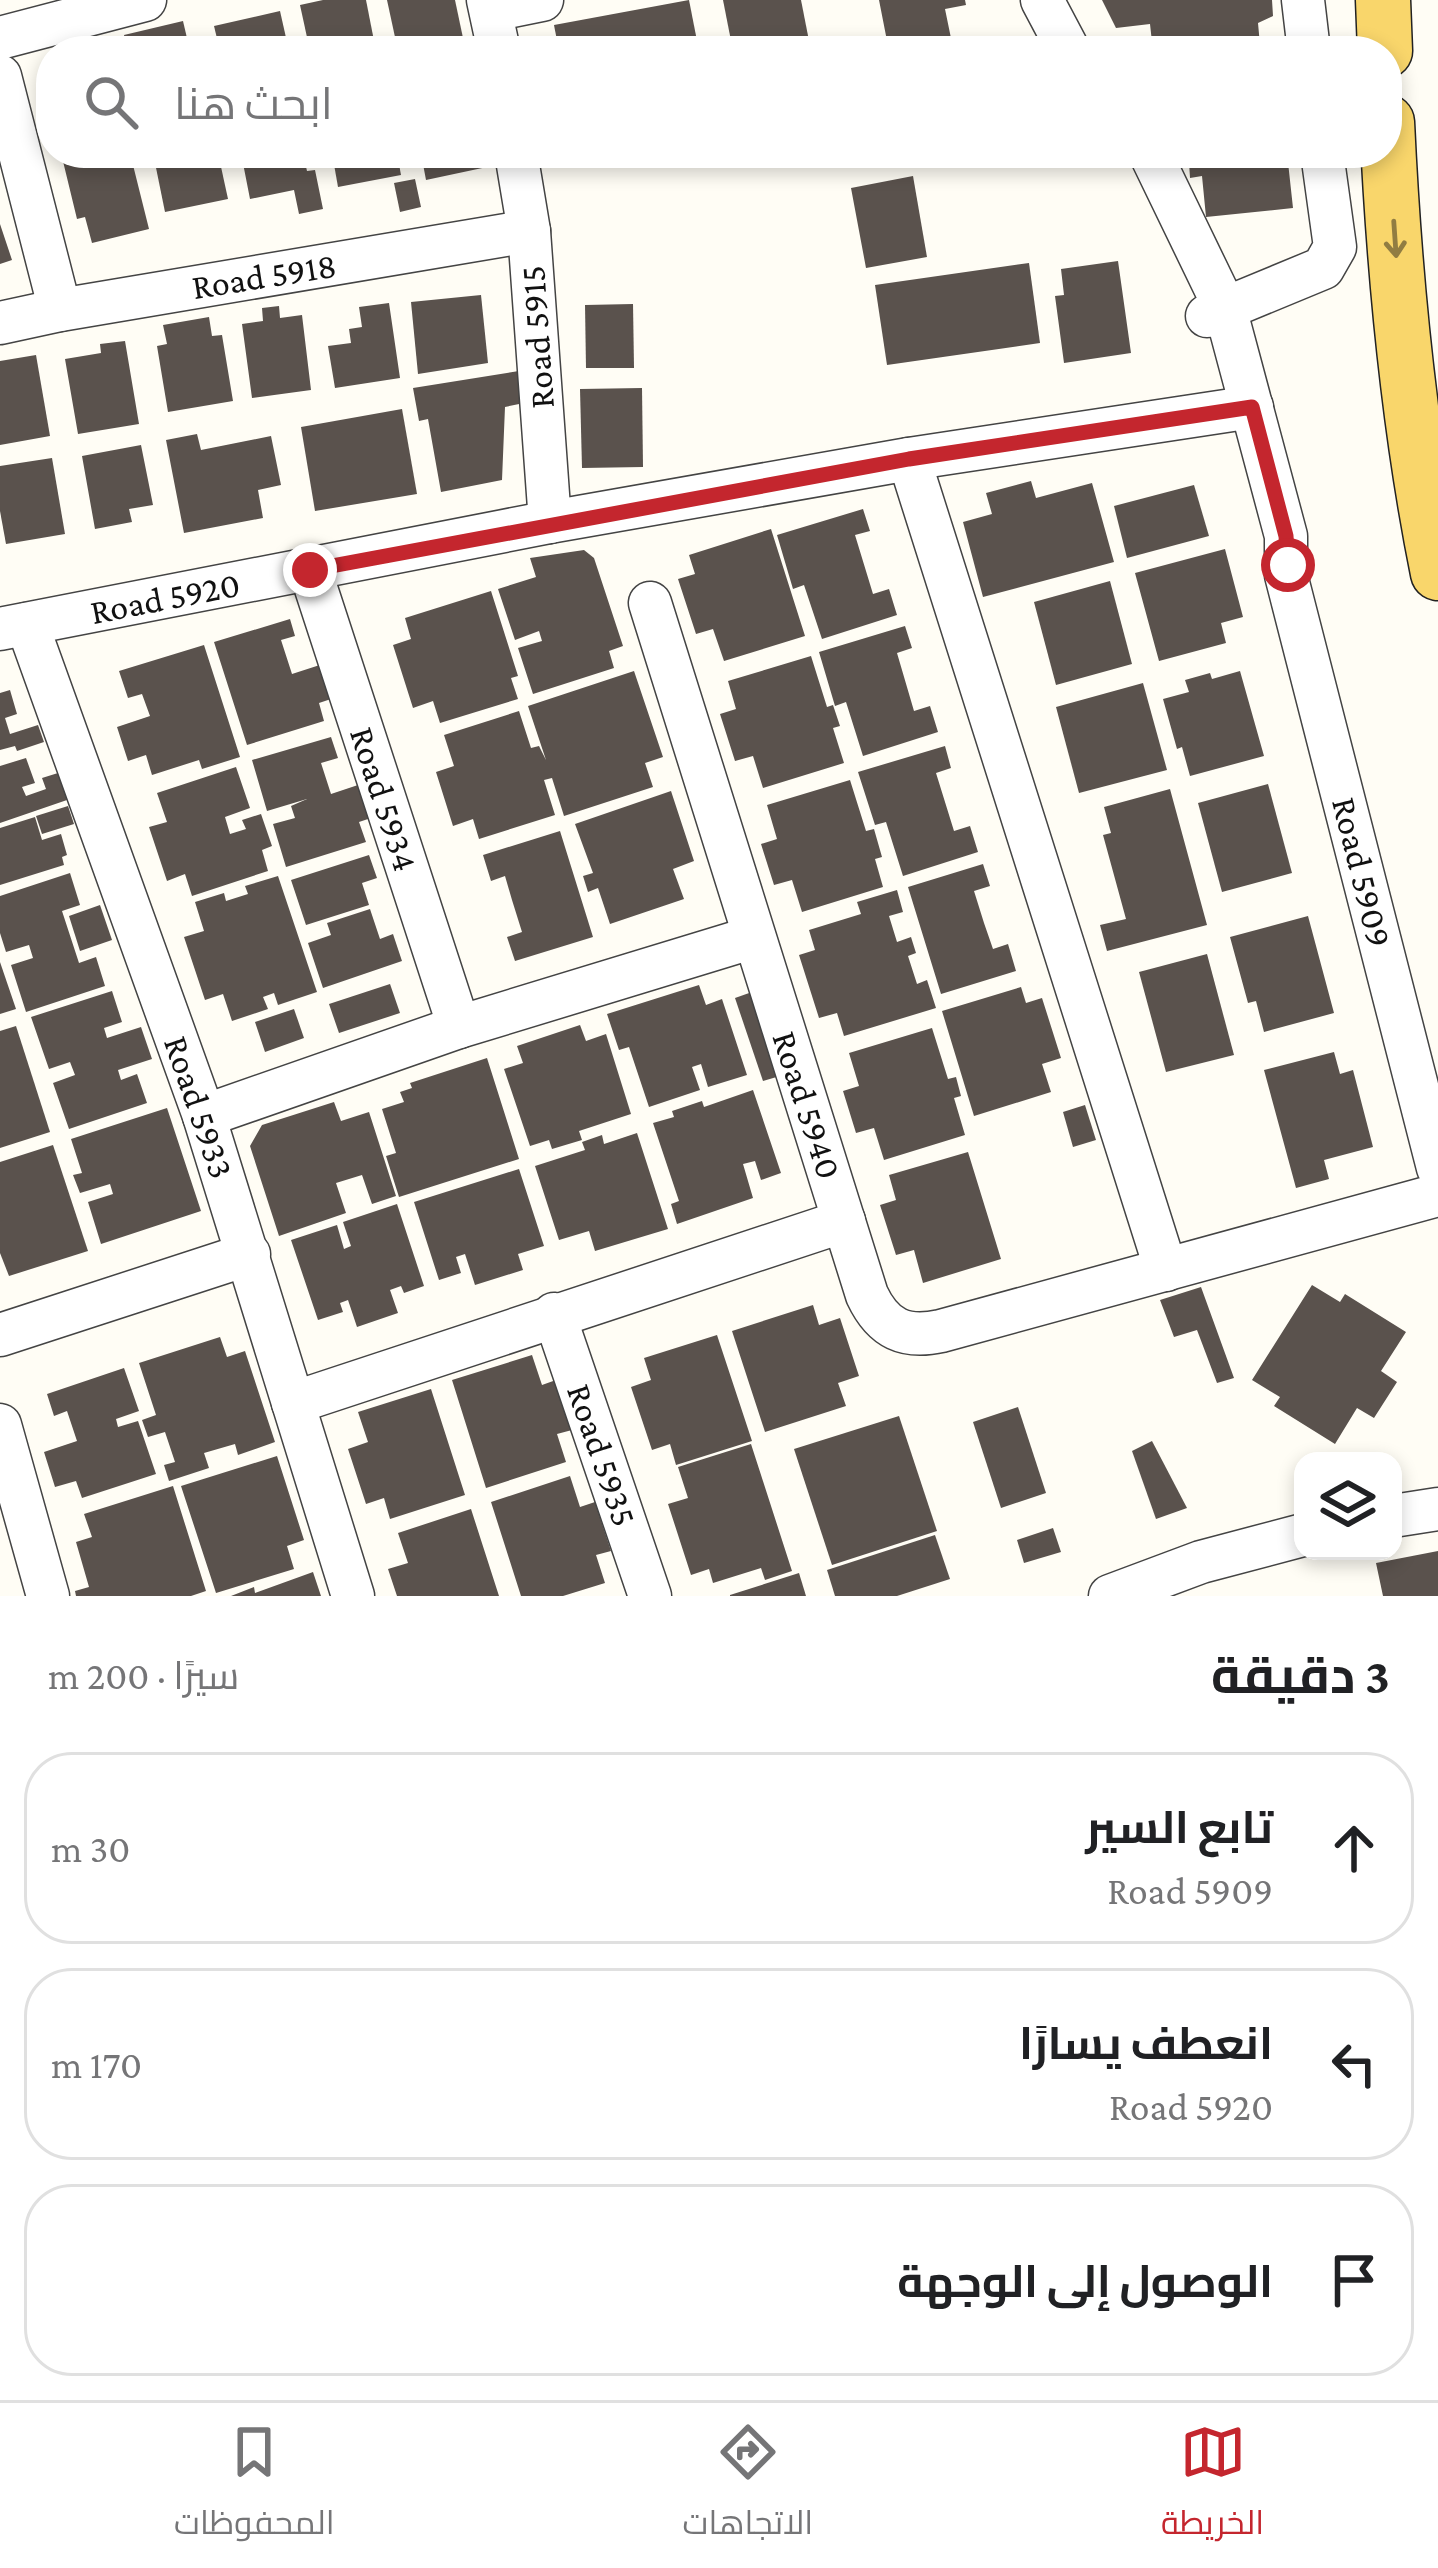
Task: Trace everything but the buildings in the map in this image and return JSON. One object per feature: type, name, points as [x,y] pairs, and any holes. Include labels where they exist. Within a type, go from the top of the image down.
[{"type":"main road","points":[[1383,0],[1384,36]]},
{"type":"main road","points":[[1390,168],[1402,330],[1423,500],[1438,573]]},
{"type":"street","points":[[0,38],[145,0]]},
{"type":"street","points":[[493,20],[542,0]]},
{"type":"street","points":[[1042,0],[1061,36]]},
{"type":"street","points":[[1071,0],[1089,36]]},
{"type":"street","points":[[1303,0],[1307,36]]},
{"type":"street","points":[[0,76],[60,310]]},
{"type":"street","name":"Road 5915","points":[[518,168],[529,232],[550,522]]},
{"type":"street","name":"Road 5909","points":[[1131,168],[1216,312]]},
{"type":"street","name":"Road 5909","points":[[1156,168],[1216,312],[1242,408],[1286,536],[1286,575],[1438,1168]]},
{"type":"street","points":[[1216,312],[1323,268],[1331,259],[1334,247],[1324,168]]},
{"type":"street","name":"Road 5918","points":[[0,323],[529,232]]},
{"type":"street","name":"Road 5920","points":[[14,627],[550,522],[909,459],[1242,408]]},
{"type":"street","points":[[909,459],[1166,1270]]},
{"type":"street","name":"Road 5934","points":[[310,570],[458,1028]]},
{"type":"street","name":"Road 5940","points":[[650,603],[844,1221],[877,1316],[896,1331],[918,1336],[1438,1196]]},
{"type":"street","name":"Road 5933","points":[[14,627],[204,1116],[353,1596]]},
{"type":"street","points":[[204,1116],[458,1028],[754,937]]},
{"type":"street","points":[[293,1403],[844,1221]]},
{"type":"street","points":[[0,1335],[249,1254]]},
{"type":"street","name":"Road 5935","points":[[554,1314],[650,1596]]},
{"type":"street","points":[[0,1426],[48,1596]]},
{"type":"street","points":[[1402,1515],[1438,1509]]},
{"type":"street","points":[[1109,1596],[1201,1562],[1294,1537]]},
{"type":"route","points":[[310,570],[909,459],[1252,407],[1286,536],[1288,565]]}]
